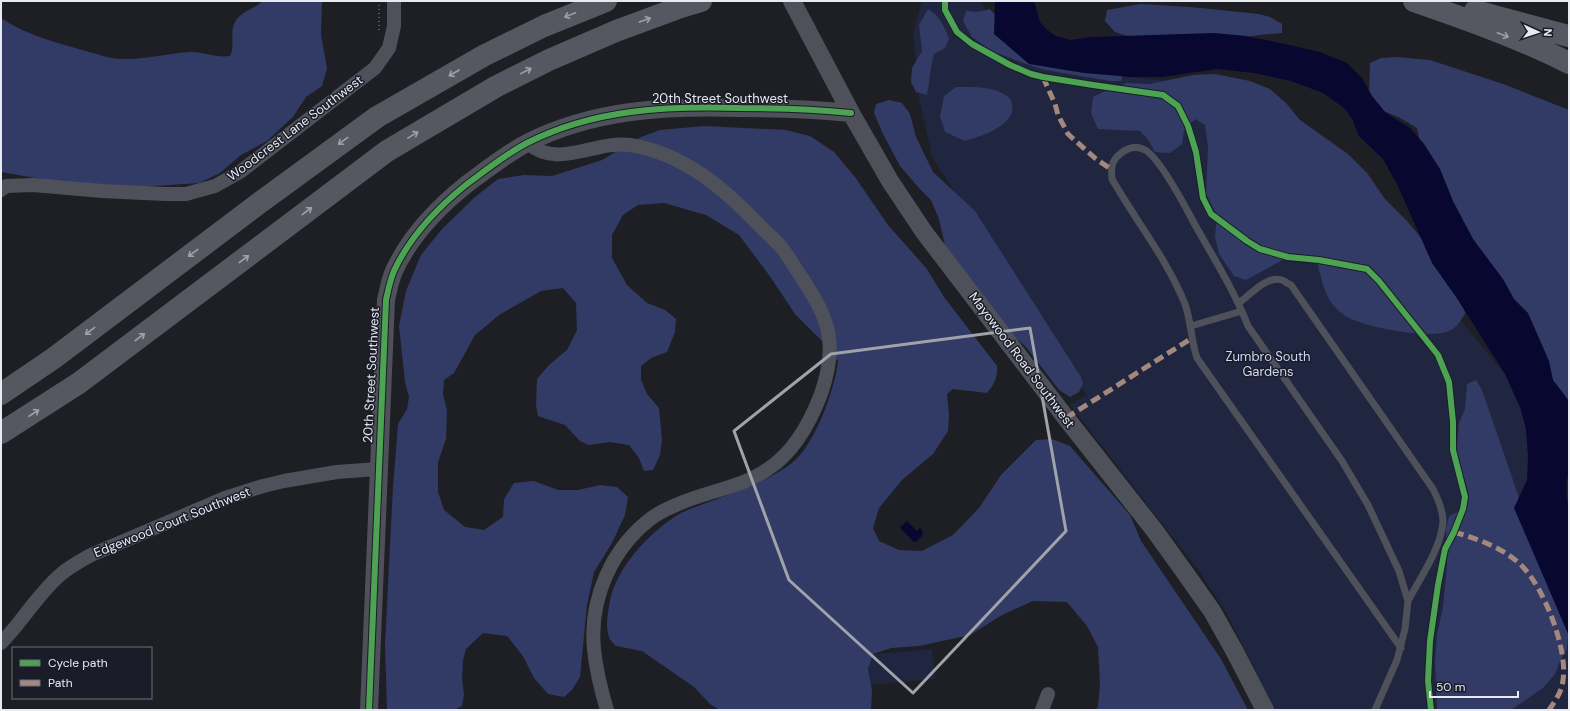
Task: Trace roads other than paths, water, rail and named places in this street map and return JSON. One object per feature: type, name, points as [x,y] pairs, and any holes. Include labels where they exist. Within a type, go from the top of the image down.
[{"type":"highway","points":[[1,394],[60,353],[258,204],[377,117],[485,55],[544,26],[606,1]]},
{"type":"highway","points":[[1,433],[79,383],[387,151],[497,86],[548,60],[616,31],[681,6],[700,1]]},
{"type":"highway","points":[[1414,1],[1542,50],[1569,63]]},
{"type":"highway","points":[[1438,1],[1569,36]]},
{"type":"street","name":"Woodcrest Lane Southwest","points":[[1,190],[6,186],[33,185],[165,194],[198,192],[222,183],[240,172],[375,68],[389,48],[394,26],[394,1]]},
{"type":"street","name":"Mayowood Road Southwest","points":[[792,1],[851,113],[890,181],[924,232],[1155,531],[1188,576],[1212,611],[1235,652],[1264,710]]},
{"type":"street","name":"20th Street Southwest","points":[[369,710],[386,300],[394,272],[407,248],[426,222],[449,199],[478,176],[528,143],[561,129],[597,118],[629,111],[691,107],[816,109],[851,113]]},
{"type":"street","points":[[528,143],[536,150],[551,155],[567,154],[598,147],[630,145],[657,152],[690,166],[710,179],[746,210],[782,249],[812,293],[825,320],[830,336],[829,366],[819,398],[812,416],[796,442],[783,457],[767,470],[750,479],[678,504],[654,516],[632,535],[615,558],[602,585],[594,616],[594,647],[597,676],[607,710]]},
{"type":"street","name":"Edgewood Court Southwest","points":[[1,643],[47,587],[72,566],[91,555],[225,498],[263,486],[284,480],[378,469]]},
{"type":"street","points":[[1042,710],[1048,694]]},
{"type":"lane","points":[[1401,648],[1197,358],[1192,338],[1191,326],[1185,305],[1178,289],[1151,241],[1112,179],[1111,169],[1116,157],[1129,148],[1136,147],[1150,154],[1175,188],[1239,303],[1248,326],[1342,461],[1368,505],[1398,571],[1408,601]]},
{"type":"lane","points":[[1239,303],[1266,283],[1275,280],[1282,280],[1291,285],[1433,488],[1440,502],[1443,521],[1439,543],[1408,601],[1401,648],[1392,676],[1375,710]]},
{"type":"lane","points":[[1191,326],[1242,311]]},
{"type":"park label","name":"Zumbro South Gardens","points":[[1268,364]]}]
